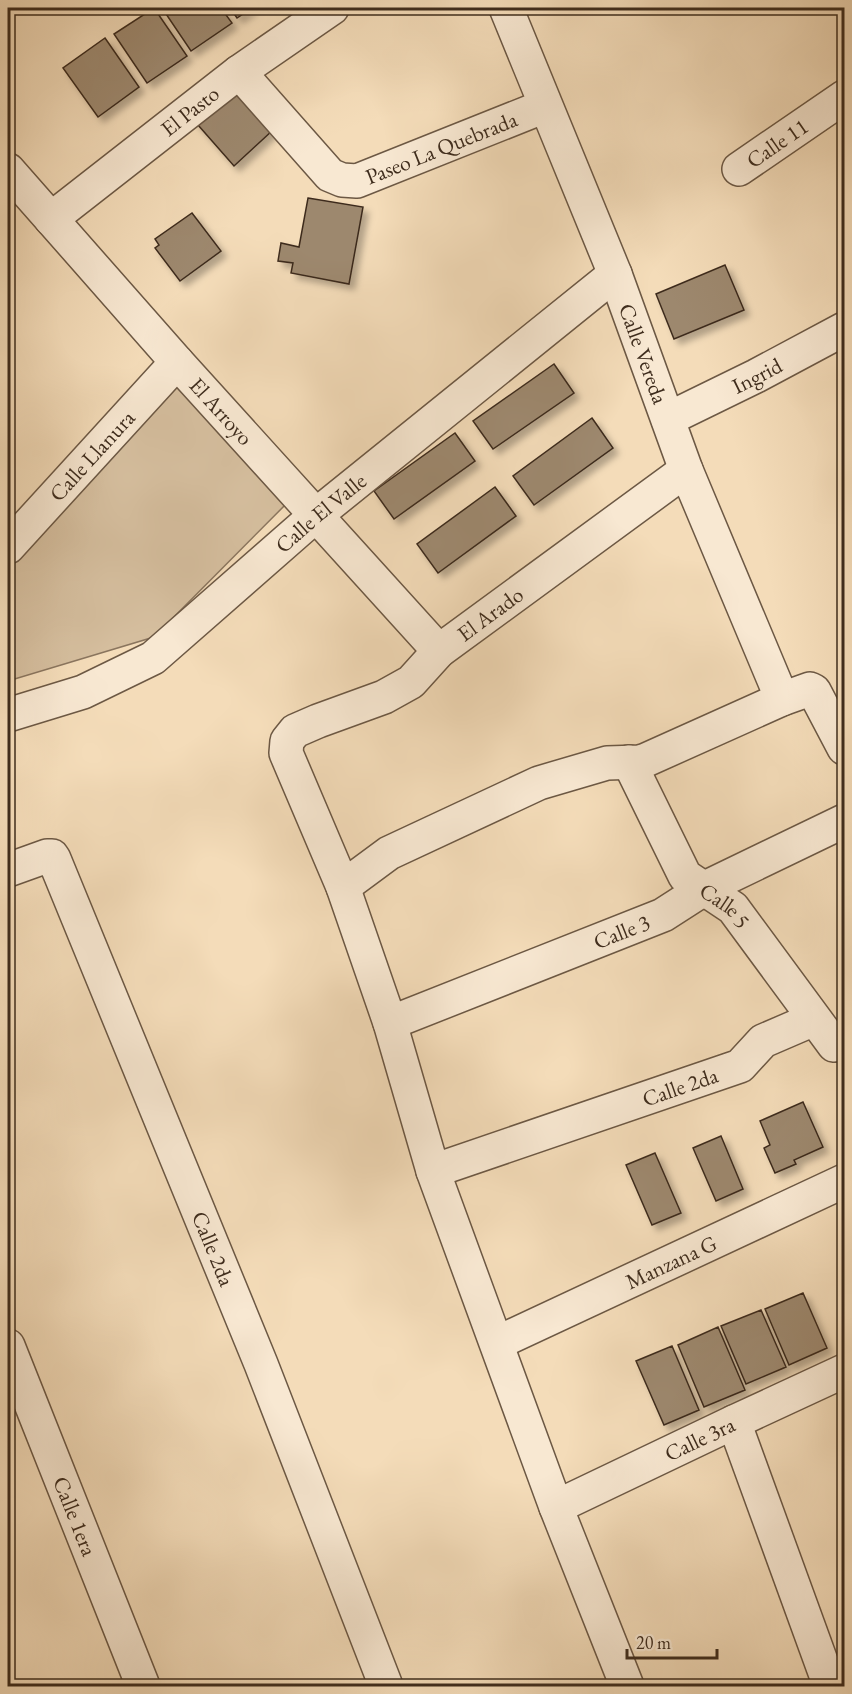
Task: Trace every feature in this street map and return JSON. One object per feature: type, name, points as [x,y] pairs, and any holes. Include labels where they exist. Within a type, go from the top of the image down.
[{"type":"street","name":"El Pasto","points":[[51,219],[239,72],[332,8]]},
{"type":"street","name":"Calle Vereda","points":[[506,8],[615,274],[686,470],[782,699]]},
{"type":"street","name":"Paseo La Quebrada","points":[[239,72],[330,175],[342,180],[357,181],[545,106]]},
{"type":"street","name":"Calle 11","points":[[739,169],[844,97]]},
{"type":"street","name":"El Arroyo","points":[[8,170],[177,362],[439,651]]},
{"type":"street","name":"Calle El Valle","points":[[8,715],[83,692],[153,658],[315,516],[615,274]]},
{"type":"street","name":"Ingrid","points":[[668,419],[844,329]]},
{"type":"street","name":"Calle Llanura","points":[[8,547],[177,362]]},
{"type":"street","name":"El Arado","points":[[343,887],[286,753],[287,741],[296,731],[384,697],[411,682],[439,651],[686,470]]},
{"type":"street","points":[[627,1686],[556,1507],[433,1171],[390,1023],[343,887],[389,853],[539,783],[607,763],[646,760],[782,699],[810,689],[814,691],[844,748]]},
{"type":"street","name":"Calle 5","points":[[629,762],[685,876],[733,909],[834,1045]]},
{"type":"street","name":"Calle 3","points":[[390,1023],[663,915],[705,888],[844,821]]},
{"type":"street","name":"Calle 2da","points":[[8,870],[47,856],[52,856],[54,859],[261,1364],[386,1686]]},
{"type":"street","name":"Calle 2da","points":[[433,1171],[740,1066],[763,1041],[814,1019]]},
{"type":"street","name":"Manzana G","points":[[496,1343],[844,1181]]},
{"type":"street","name":"Calle 1era","points":[[8,1346],[143,1686]]},
{"type":"street","name":"Calle 3ra","points":[[556,1507],[844,1371]]},
{"type":"street","points":[[734,1422],[830,1686]]},
{"type":"shaded area","points":[[166,361],[295,495],[154,637],[8,681],[8,551]]},
{"type":"building","points":[[154,8],[187,56],[147,83],[114,34]]},
{"type":"building","points":[[162,8],[221,8],[232,23],[191,51]]},
{"type":"building","points":[[230,8],[252,8],[237,18]]},
{"type":"building","points":[[105,38],[139,87],[98,117],[63,68]]},
{"type":"building","points":[[230,83],[273,130],[234,166],[191,117]]},
{"type":"building","points":[[308,198],[363,207],[349,284],[291,273],[293,263],[278,261],[281,243],[299,247]]},
{"type":"building","points":[[192,213],[221,251],[180,281],[155,248],[159,245],[155,239]]},
{"type":"building","points":[[725,265],[744,310],[674,339],[656,294]]},
{"type":"building","points":[[554,364],[574,393],[493,449],[473,421]]},
{"type":"building","points":[[592,418],[613,448],[534,505],[513,476]]},
{"type":"building","points":[[455,433],[475,461],[394,519],[374,491]]},
{"type":"building","points":[[495,487],[516,516],[438,573],[417,544]]},
{"type":"building","points":[[803,1102],[823,1147],[794,1160],[796,1164],[775,1173],[764,1148],[770,1145],[760,1121]]},
{"type":"building","points":[[721,1136],[743,1189],[716,1201],[693,1148]]},
{"type":"building","points":[[655,1153],[681,1213],[652,1225],[626,1165]]},
{"type":"building","points":[[803,1293],[827,1348],[789,1365],[765,1309]]},
{"type":"building","points":[[761,1310],[786,1367],[746,1384],[721,1326]]},
{"type":"building","points":[[718,1327],[745,1390],[704,1407],[678,1345]]},
{"type":"building","points":[[672,1346],[699,1410],[664,1425],[636,1361]]}]
